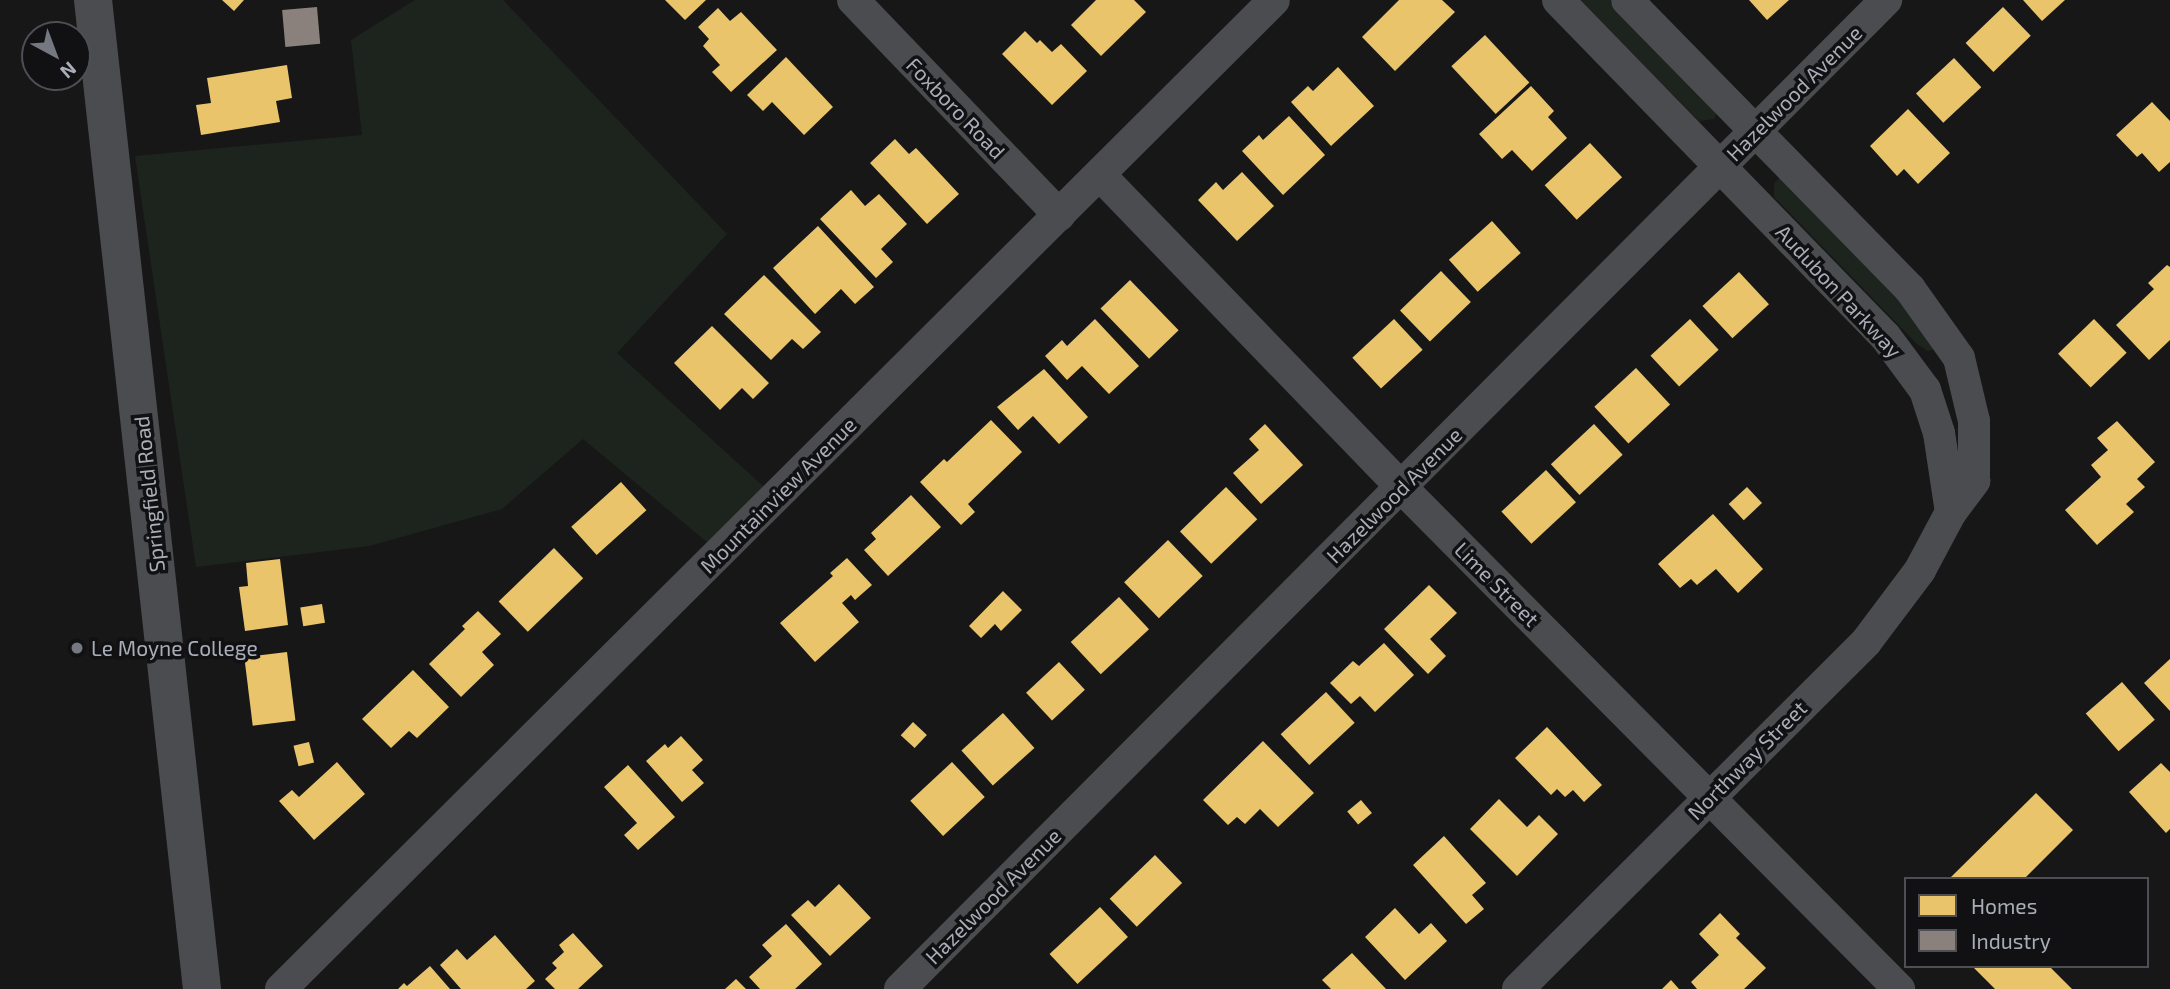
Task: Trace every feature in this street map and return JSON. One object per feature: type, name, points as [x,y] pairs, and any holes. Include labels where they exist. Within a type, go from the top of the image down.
[{"type":"street","name":"Springfield Road","points":[[93,0],[202,989]]},
{"type":"street","name":"Foxboro Road","points":[[853,0],[1059,215]]},
{"type":"street","name":"Mountainview Avenue","points":[[281,989],[1274,0]]},
{"type":"street","name":"Audubon Parkway","points":[[1558,0],[1885,336],[1925,390],[1939,433],[1951,512]]},
{"type":"street","points":[[1627,0],[1910,289],[1959,358],[1968,386],[1974,421],[1974,481],[1951,512]]},
{"type":"street","name":"Hazelwood Avenue","points":[[900,989],[1886,0]]},
{"type":"street","name":"Lime Street","points":[[1100,175],[1402,488],[1899,989]]},
{"type":"street","points":[[1925,390],[1968,386]]},
{"type":"street","name":"Northway Street","points":[[1518,989],[1866,642],[1920,570],[1951,512]]},
{"type":"shaded area","points":[[415,0],[503,0],[727,234],[617,353],[765,488],[708,543],[583,439],[502,509],[369,546],[196,567],[135,156],[362,135],[351,40]]},
{"type":"shaded area","points":[[1579,0],[1615,0],[1718,110],[1714,119],[1699,121]]},
{"type":"shaded area","points":[[1781,177],[1910,299],[1934,349],[1928,351],[1917,344],[1774,197],[1774,183]]},
{"type":"building: Homes","points":[[222,0],[244,0],[234,11]]},
{"type":"building: Homes","points":[[665,0],[706,0],[685,20]]},
{"type":"building: Homes","points":[[1096,0],[1134,0],[1146,12],[1101,56],[1071,25]]},
{"type":"building: Homes","points":[[1399,0],[1442,0],[1455,12],[1395,71],[1362,37]]},
{"type":"building: Homes","points":[[1749,0],[1789,0],[1767,20]]},
{"type":"building: Homes","points":[[2023,0],[2065,0],[2042,21]]},
{"type":"building: Homes","points":[[2003,7],[2031,36],[1993,72],[1966,43]]},
{"type":"building: Homes","points":[[718,8],[730,21],[741,12],[777,50],[731,92],[712,72],[720,65],[703,46],[709,39],[698,27]]},
{"type":"building: Homes","points":[[1025,31],[1037,43],[1040,40],[1052,52],[1061,44],[1087,71],[1052,105],[1002,54]]},
{"type":"building: Homes","points":[[1485,35],[1529,83],[1496,114],[1451,66]]},
{"type":"building: Homes","points":[[786,57],[833,107],[804,135],[772,102],[763,111],[747,95]]},
{"type":"building: Homes","points":[[1954,58],[1981,87],[1943,123],[1916,93]]},
{"type":"building: Homes","points":[[287,65],[292,98],[276,101],[280,122],[201,135],[196,105],[211,103],[207,78]]},
{"type":"building: Homes","points":[[1338,67],[1374,106],[1331,146],[1291,102],[1308,86],[1313,91]]},
{"type":"building: Homes","points":[[1531,86],[1554,111],[1548,117],[1567,138],[1532,171],[1512,150],[1502,159],[1479,134]]},
{"type":"building: Homes","points":[[2152,102],[2170,121],[2170,162],[2159,172],[2142,153],[2137,157],[2116,135]]},
{"type":"building: Homes","points":[[1908,109],[1950,153],[1918,184],[1904,169],[1897,176],[1870,146]]},
{"type":"building: Homes","points":[[1289,116],[1325,155],[1283,195],[1242,151],[1259,135],[1263,140]]},
{"type":"building: Homes","points":[[895,139],[909,154],[916,148],[959,194],[927,224],[870,163]]},
{"type":"building: Homes","points":[[1590,143],[1622,177],[1577,220],[1545,185]]},
{"type":"building: Homes","points":[[1242,172],[1274,206],[1237,241],[1198,200],[1216,182],[1223,190]]},
{"type":"building: Homes","points":[[851,190],[865,206],[879,194],[907,224],[881,249],[893,262],[876,278],[820,219]]},
{"type":"building: Homes","points":[[1492,221],[1521,253],[1478,292],[1449,260]]},
{"type":"building: Homes","points":[[818,226],[874,287],[855,304],[841,289],[815,314],[773,268]]},
{"type":"building: Homes","points":[[2167,265],[2170,267],[2170,340],[2149,360],[2116,325],[2154,289],[2148,283]]},
{"type":"building: Homes","points":[[1441,271],[1471,302],[1430,342],[1400,311]]},
{"type":"building: Homes","points":[[1739,272],[1769,304],[1732,338],[1702,306]]},
{"type":"building: Homes","points":[[764,275],[821,332],[803,349],[792,339],[771,360],[724,314]]},
{"type":"building: Homes","points":[[1130,280],[1179,330],[1149,359],[1101,308]]},
{"type":"building: Homes","points":[[1095,319],[1139,366],[1109,394],[1082,366],[1067,380],[1045,356],[1062,340],[1067,346]]},
{"type":"building: Homes","points":[[1394,319],[1423,350],[1381,389],[1352,358]]},
{"type":"building: Homes","points":[[1690,319],[1719,350],[1679,387],[1651,356]]},
{"type":"building: Homes","points":[[2094,319],[2127,353],[2091,388],[2058,354]]},
{"type":"building: Homes","points":[[712,326],[769,383],[753,399],[742,388],[720,410],[674,363]]},
{"type":"building: Homes","points":[[1636,368],[1670,405],[1628,443],[1594,407]]},
{"type":"building: Homes","points":[[1044,369],[1088,417],[1059,444],[1033,416],[1018,430],[997,407]]},
{"type":"building: Homes","points":[[991,420],[1022,452],[968,504],[975,512],[961,525],[920,482],[944,459],[947,462]]},
{"type":"building: Homes","points":[[2117,421],[2155,462],[2137,479],[2145,487],[2126,504],[2134,512],[2097,545],[2065,510],[2101,477],[2091,465],[2108,450],[2097,438]]},
{"type":"building: Homes","points":[[1265,424],[1303,465],[1261,504],[1233,473],[1259,450],[1249,439]]},
{"type":"building: Homes","points":[[1594,424],[1623,455],[1579,495],[1551,464]]},
{"type":"building: Homes","points":[[1546,470],[1576,502],[1531,544],[1501,512]]},
{"type":"building: Homes","points":[[621,482],[646,510],[597,555],[571,527]]},
{"type":"building: Homes","points":[[1226,487],[1257,519],[1211,564],[1180,531]]},
{"type":"building: Homes","points":[[1747,487],[1762,503],[1744,520],[1729,504]]},
{"type":"building: Homes","points":[[911,495],[941,527],[888,576],[864,550],[876,539],[871,533]]},
{"type":"building: Homes","points":[[1713,514],[1763,569],[1738,593],[1716,569],[1697,585],[1691,579],[1680,588],[1658,564]]},
{"type":"building: Homes","points":[[1168,540],[1203,576],[1159,618],[1124,582]]},
{"type":"building: Homes","points":[[554,548],[583,578],[528,632],[499,601]]},
{"type":"building: Homes","points":[[847,558],[872,585],[855,600],[851,595],[842,603],[859,622],[815,662],[780,623],[833,576],[830,573]]},
{"type":"building: Homes","points":[[280,559],[288,625],[245,631],[239,587],[248,586],[246,563]]},
{"type":"building: Homes","points":[[1429,585],[1457,613],[1430,639],[1446,656],[1428,674],[1384,629]]},
{"type":"building: Homes","points":[[1003,591],[1022,610],[1001,631],[995,624],[981,638],[969,626]]},
{"type":"building: Homes","points":[[1119,597],[1149,629],[1101,674],[1071,642]]},
{"type":"building: Homes","points":[[322,604],[325,623],[303,626],[300,607]]},
{"type":"building: Homes","points":[[478,611],[501,634],[482,652],[494,665],[461,697],[429,664],[465,629],[462,626]]},
{"type":"building: Homes","points":[[1384,643],[1414,675],[1375,712],[1360,696],[1351,704],[1330,683],[1353,661],[1359,666]]},
{"type":"building: Homes","points":[[287,652],[295,720],[253,726],[244,657]]},
{"type":"building: Homes","points":[[2170,659],[2170,711],[2144,683]]},
{"type":"building: Homes","points":[[1059,662],[1085,690],[1052,720],[1026,693]]},
{"type":"building: Homes","points":[[413,670],[449,707],[417,738],[409,731],[391,748],[362,719]]},
{"type":"building: Homes","points":[[2122,682],[2155,720],[2119,751],[2086,713]]},
{"type":"building: Homes","points":[[1326,692],[1355,723],[1309,765],[1281,734]]},
{"type":"building: Homes","points":[[1003,713],[1034,748],[993,785],[961,750]]},
{"type":"building: Homes","points":[[913,722],[927,735],[915,748],[901,735]]},
{"type":"building: Homes","points":[[1547,727],[1602,785],[1584,802],[1573,790],[1565,797],[1557,789],[1551,795],[1515,758]]},
{"type":"building: Homes","points":[[681,736],[703,760],[692,770],[704,783],[682,802],[646,761],[665,744],[668,748]]},
{"type":"building: Homes","points":[[1263,741],[1314,793],[1278,827],[1260,809],[1245,824],[1237,817],[1228,825],[1203,800]]},
{"type":"building: Homes","points":[[309,742],[314,762],[299,766],[293,746]]},
{"type":"building: Homes","points":[[337,762],[365,794],[314,840],[279,801],[292,790],[299,797]]},
{"type":"building: Homes","points":[[952,762],[985,797],[943,836],[910,801]]},
{"type":"building: Homes","points":[[2161,763],[2170,772],[2170,829],[2166,833],[2129,792]]},
{"type":"building: Homes","points":[[628,765],[675,817],[638,850],[624,835],[637,823],[604,787]]},
{"type":"building: Homes","points":[[2036,793],[2073,830],[2026,877],[1951,877]]},
{"type":"building: Homes","points":[[1499,799],[1527,827],[1539,815],[1558,834],[1517,876],[1470,829]]},
{"type":"building: Homes","points":[[1361,800],[1372,813],[1358,825],[1347,812]]},
{"type":"building: Homes","points":[[1444,836],[1486,883],[1472,895],[1484,909],[1466,924],[1413,865]]},
{"type":"building: Homes","points":[[1155,855],[1182,883],[1137,927],[1110,899]]},
{"type":"building: Homes","points":[[839,884],[871,918],[830,956],[791,915],[808,900],[815,907]]},
{"type":"building: Homes","points":[[1100,907],[1128,937],[1077,984],[1050,954]]},
{"type":"building: Homes","points":[[1395,908],[1419,934],[1431,923],[1447,941],[1405,980],[1365,937]]},
{"type":"building: Homes","points":[[1720,913],[1740,934],[1736,938],[1766,968],[1744,989],[1697,989],[1691,982],[1719,955],[1699,934]]},
{"type":"building: Homes","points":[[786,924],[822,964],[795,989],[760,989],[749,977],[772,956],[762,945]]},
{"type":"building: Homes","points":[[573,933],[603,966],[578,989],[555,989],[545,979],[557,968],[552,963],[564,952],[559,945]]},
{"type":"building: Homes","points":[[495,935],[535,981],[526,989],[461,989],[440,965],[457,949],[467,960]]},
{"type":"building: Homes","points":[[1352,953],[1386,989],[1331,989],[1322,980]]},
{"type":"building: Homes","points":[[430,966],[450,989],[398,989],[404,983],[407,986]]},
{"type":"building: Homes","points":[[1974,968],[2051,968],[2072,989],[1995,989]]},
{"type":"building: Homes","points":[[736,979],[746,989],[725,989]]},
{"type":"building: Homes","points":[[1671,980],[1679,989],[1662,989]]},
{"type":"building: Industry","points":[[317,7],[320,44],[285,47],[282,10]]},
{"type":"place","name":"Le Moyne College","points":[[77,648]]}]
